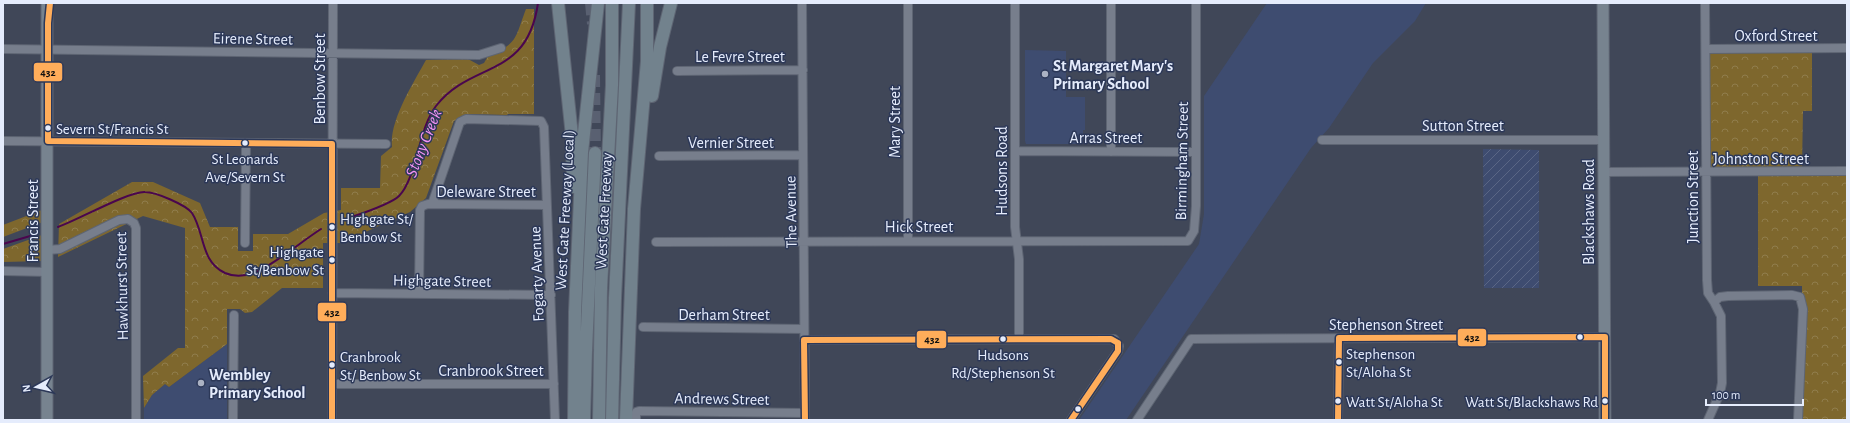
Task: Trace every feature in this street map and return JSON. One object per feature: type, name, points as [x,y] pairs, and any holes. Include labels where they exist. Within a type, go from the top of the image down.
[{"type":"highway","points":[[558,3],[572,136],[575,312]]},
{"type":"highway","points":[[588,102],[592,3]]},
{"type":"highway","name":"West Gate Freeway (Local)","points":[[574,420],[575,312],[582,152],[598,3]]},
{"type":"highway","points":[[599,420],[601,288],[612,85],[612,3]]},
{"type":"highway","name":"West Gate Freeway","points":[[612,420],[615,298],[629,3]]},
{"type":"highway","points":[[626,420],[634,209],[647,61],[647,3]]},
{"type":"highway","points":[[631,276],[653,83],[671,3]]},
{"type":"highway","points":[[584,420],[595,153]]},
{"type":"main road","name":"Francis Street","points":[[47,3],[47,420]]},
{"type":"main road","name":"Francis Street","points":[[48,23],[50,3]]},
{"type":"main road","name":"Blackshaws Road","points":[[1603,3],[1605,420]]},
{"type":"street","name":"Benbow Street","points":[[332,420],[333,3]]},
{"type":"street","name":"The Avenue","points":[[802,3],[805,241],[805,416]]},
{"type":"street","name":"Mary Street","points":[[908,3],[908,240]]},
{"type":"street","name":"Hudsons Road","points":[[1015,3],[1015,227],[1019,259],[1019,339]]},
{"type":"street","points":[[1111,3],[1111,152]]},
{"type":"street","name":"Birmingham Street","points":[[1183,242],[1191,239],[1196,220],[1196,3]]},
{"type":"street","name":"Junction Street","points":[[1705,3],[1707,280],[1708,293],[1721,316],[1722,383],[1708,420]]},
{"type":"street","name":"Eirene Street","points":[[3,49],[479,54],[501,48]]},
{"type":"street","name":"Oxford Street","points":[[1706,49],[1847,48]]},
{"type":"street","name":"Le Fevre Street","points":[[677,71],[803,70]]},
{"type":"street","name":"Fogarty Avenue","points":[[428,204],[458,124],[463,120],[541,121],[544,127],[556,420]]},
{"type":"street","name":"Sutton Street","points":[[1322,140],[1603,140]]},
{"type":"street","points":[[3,141],[386,144]]},
{"type":"street","points":[[245,243],[246,143]]},
{"type":"street","name":"Arras Street","points":[[1015,151],[1196,152]]},
{"type":"street","name":"Vernier Street","points":[[659,156],[803,155]]},
{"type":"street","name":"Johnston Street","points":[[1604,172],[1847,171]]},
{"type":"street","points":[[419,294],[420,210],[428,204]]},
{"type":"street","name":"Deleware Street","points":[[428,204],[547,205]]},
{"type":"street","name":"Hawkhurst Street","points":[[48,250],[60,248],[119,220],[128,219],[134,223],[136,228],[136,420]]},
{"type":"street","name":"Hick Street","points":[[656,242],[908,240],[1183,242]]},
{"type":"street","points":[[3,271],[48,272]]},
{"type":"street","name":"Highgate Street","points":[[332,293],[551,295]]},
{"type":"street","points":[[1714,302],[1720,297],[1728,296],[1792,295],[1800,297],[1802,309],[1798,420]]},
{"type":"street","points":[[233,420],[234,315]]},
{"type":"street","name":"Derham Street","points":[[643,327],[804,328]]},
{"type":"street","name":"Stephenson Street","points":[[1137,420],[1191,339],[1605,337]]},
{"type":"street","points":[[1338,338],[1338,420]]},
{"type":"street","points":[[804,340],[1111,339],[1118,343],[1118,351],[1071,420]]},
{"type":"street","name":"Cranbrook Street","points":[[332,384],[554,384]]},
{"type":"street","name":"Andrews Street","points":[[636,420],[636,412],[639,411],[805,416]]},
{"type":"shaded area","points":[[1267,3],[1426,3],[1415,21],[1373,63],[1329,128],[1311,148],[1126,420],[1079,420],[1199,244],[1204,214],[1204,96]]},
{"type":"shaded area","name":"St Margaret Mary's Primary School","points":[[1025,50],[1066,51],[1066,97],[1085,97],[1085,130],[1083,130],[1083,144],[1026,144]]},
{"type":"shaded area","points":[[1483,149],[1539,150],[1539,288],[1484,288]]},
{"type":"shaded area","name":"Wembley Primary School","points":[[227,344],[227,420],[144,420],[144,408],[152,395],[165,384],[169,387]]},
{"type":"green space","points":[[526,9],[534,9],[534,114],[471,114],[454,121],[426,198],[410,212],[341,243],[323,243],[323,288],[282,288],[252,312],[245,313],[240,309],[227,309],[227,344],[169,387],[165,384],[152,395],[144,408],[143,376],[178,348],[185,348],[185,228],[143,216],[58,257],[59,224],[132,182],[153,182],[200,203],[210,227],[238,227],[238,251],[253,251],[253,234],[288,234],[324,213],[341,210],[341,188],[380,188],[381,156],[392,147],[394,126],[398,114],[409,90],[426,60],[468,59],[479,65],[484,63],[488,56],[505,48],[514,39]]},
{"type":"green space","points":[[1710,51],[1812,51],[1812,111],[1803,111],[1802,167],[1710,167]]},
{"type":"green space","points":[[1758,172],[1847,173],[1847,420],[1802,420],[1802,286],[1758,286]]},
{"type":"green space","points":[[42,210],[43,222],[3,237],[3,225]]},
{"type":"green space","points":[[42,235],[42,261],[3,262],[3,249]]},
{"type":"waterway","name":"Stony Creek","points":[[343,220],[381,206],[399,196],[410,178],[425,127],[436,106],[450,92],[466,81],[510,57],[522,45],[532,28],[538,3]]},
{"type":"waterway","name":"Stony Creek","points":[[58,227],[127,196],[145,192],[156,194],[184,206],[189,210],[196,221],[204,246],[211,261],[217,268],[225,273],[240,276],[251,274],[262,269],[279,259],[321,229]]},
{"type":"waterway","name":"Stony Creek","points":[[3,244],[37,234]]},
{"type":"tunnel","points":[[591,3],[593,24]]},
{"type":"tunnel","points":[[594,75],[595,153]]},
{"type":"tunnel","points":[[615,116],[616,168]]},
{"type":"transit line","name":"432","points":[[48,141],[48,23],[50,3]]},
{"type":"transit line","name":"432","points":[[48,141],[332,144]]},
{"type":"transit line","name":"432","points":[[332,144],[332,420]]},
{"type":"transit line","name":"432","points":[[1605,337],[1605,420]]},
{"type":"transit line","name":"432","points":[[1339,338],[1605,337]]},
{"type":"transit line","name":"432","points":[[1338,420],[1339,338]]},
{"type":"transit line","name":"432","points":[[804,340],[1111,339],[1118,343]]},
{"type":"transit line","name":"432","points":[[804,340],[805,420]]},
{"type":"transit line","name":"432","points":[[1071,420],[1118,351],[1118,343]]},
{"type":"place","name":"St Margaret Mary's Primary School","points":[[1045,74]]},
{"type":"place","name":"Severn St/Francis St","points":[[48,128]]},
{"type":"place","name":"St Leonards Ave/Severn St","points":[[245,143]]},
{"type":"place","name":"Highgate St/ Benbow St","points":[[332,227]]},
{"type":"place","name":"Highgate St/Benbow St","points":[[332,260]]},
{"type":"place","name":"Hudsons Rd/Stephenson St","points":[[1003,339]]},
{"type":"place","name":"Stephenson St/Aloha St","points":[[1339,362]]},
{"type":"place","name":"Cranbrook St/ Benbow St","points":[[332,365]]},
{"type":"place","name":"Wembley Primary School","points":[[201,383]]},
{"type":"place","name":"Watt St/Aloha St","points":[[1338,401]]},
{"type":"place","name":"Watt St/Blackshaws Rd","points":[[1605,401]]}]
